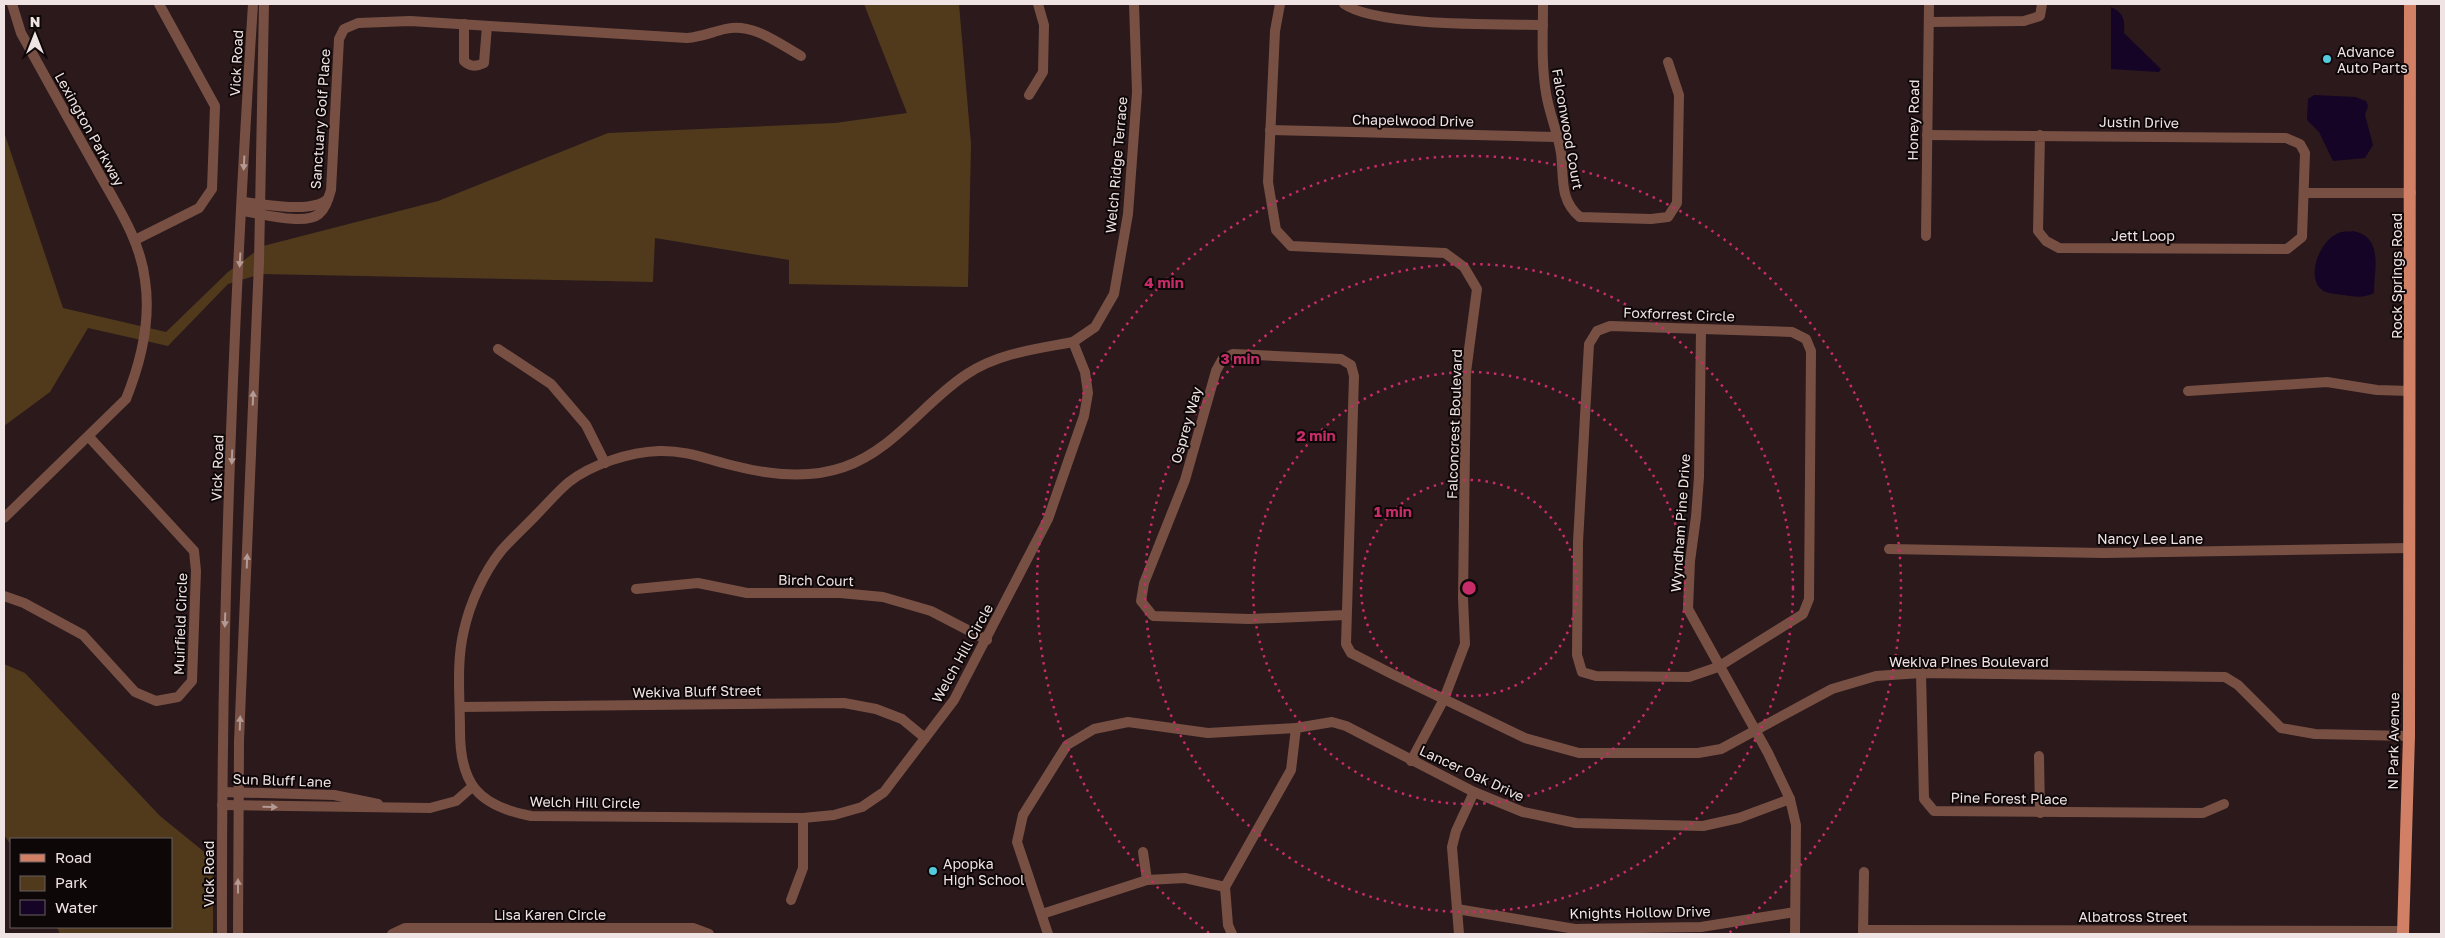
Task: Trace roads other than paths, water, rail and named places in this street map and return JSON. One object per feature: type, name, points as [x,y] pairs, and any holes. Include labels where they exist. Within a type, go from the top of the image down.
[{"type":"main road","name":"Rock Springs Road","points":[[2410,4],[2410,548]]},
{"type":"main road","name":"N Park Avenue","points":[[2403,933],[2409,736],[2410,548]]},
{"type":"street","name":"Lexington Parkway","points":[[4,518],[126,399],[135,376],[143,346],[146,308],[145,280],[135,240],[22,33],[12,4]]},
{"type":"street","points":[[135,240],[199,208],[212,188],[215,106],[159,4]]},
{"type":"street","name":"Vick Road","points":[[222,934],[223,676],[242,207],[253,4]]},
{"type":"street","name":"Vick Road","points":[[238,934],[238,792],[260,208],[264,4]]},
{"type":"street","points":[[1029,95],[1043,72],[1044,25],[1038,4]]},
{"type":"street","name":"Welch Ridge Terrace","points":[[1073,342],[1095,327],[1114,294],[1129,204],[1137,92],[1134,4]]},
{"type":"street","name":"Falconcrest Boulevard","points":[[1280,4],[1275,32],[1268,182],[1276,230],[1291,246],[1444,253],[1464,267],[1477,289],[1466,372],[1463,598],[1465,644],[1444,699],[1411,761]]},
{"type":"street","points":[[1344,4],[1352,9],[1400,20],[1543,26]]},
{"type":"street","name":"Falconwood Court","points":[[1543,4],[1542,63],[1556,137],[1561,151],[1564,194],[1571,209],[1580,216],[1652,219],[1668,216],[1677,204],[1679,95],[1668,62]]},
{"type":"street","name":"Honey Road","points":[[1926,236],[1929,4]]},
{"type":"street","points":[[1929,22],[2024,21],[2040,16],[2042,4]]},
{"type":"street","name":"Sanctuary Golf Place","points":[[260,208],[272,217],[304,218],[317,216],[324,209],[331,190],[339,39],[344,29],[358,23],[410,21],[687,38],[706,36],[726,29],[740,27],[755,30],[801,56]]},
{"type":"street","points":[[464,24],[464,61],[469,65],[478,66],[484,63],[487,26]]},
{"type":"street","name":"Chapelwood Drive","points":[[1270,130],[1556,137]]},
{"type":"street","name":"Justin Drive","points":[[1927,134],[2286,138],[2300,144],[2305,153],[2304,193]]},
{"type":"street","name":"Jett Loop","points":[[2040,135],[2038,231],[2046,242],[2059,248],[2288,249],[2302,237],[2304,193]]},
{"type":"street","points":[[2304,193],[2411,193]]},
{"type":"street","name":"Sanctuary Golf Place","points":[[242,207],[304,206],[322,204],[328,199]]},
{"type":"street","points":[[304,206],[304,218]]},
{"type":"street","name":"Foxforrest Circle","points":[[1610,326],[1792,332],[1806,340],[1811,352],[1809,598],[1803,614],[1793,622],[1718,667],[1689,677],[1596,676],[1582,672],[1577,655],[1578,542],[1589,344],[1597,331],[1610,326]]},
{"type":"street","name":"Wyndham Pine Drive","points":[[1701,329],[1699,477],[1690,561],[1688,610],[1718,667],[1778,770],[1790,800],[1796,825],[1795,934]]},
{"type":"street","points":[[472,787],[460,752],[460,666],[464,629],[478,589],[500,552],[570,481],[604,463],[658,451],[692,453],[735,466],[772,474],[809,474],[845,467],[881,447],[967,374],[1005,355],[1073,342]]},
{"type":"street","name":"Welch Hill Circle","points":[[472,787],[506,811],[532,816],[803,818],[834,815],[862,807],[884,792],[954,700],[987,640],[1048,519],[1084,416],[1088,393],[1085,372],[1073,342]]},
{"type":"street","points":[[498,350],[551,384],[586,425],[604,463]]},
{"type":"street","name":"Osprey Way","points":[[1346,615],[1249,619],[1152,616],[1141,601],[1144,583],[1185,480],[1216,371],[1222,360],[1233,354],[1341,359],[1351,365],[1354,376],[1346,644],[1352,652],[1392,674]]},
{"type":"street","points":[[2188,391],[2327,382],[2377,390],[2410,391]]},
{"type":"street","name":"Muirfield Circle","points":[[4,596],[24,604],[83,635],[135,692],[156,701],[178,697],[192,681],[196,572],[194,552],[89,437]]},
{"type":"street","name":"Nancy Lee Lane","points":[[1889,550],[2113,553],[2410,548]]},
{"type":"street","name":"Birch Court","points":[[636,589],[698,583],[747,594],[840,593],[883,597],[931,610],[987,640]]},
{"type":"street","name":"Wekiva Pines Boulevard","points":[[1392,674],[1525,738],[1579,753],[1698,753],[1721,749],[1832,689],[1876,676],[1921,673],[2225,677],[2238,685],[2281,728],[2315,734],[2409,736]]},
{"type":"street","name":"Pine Forest Place","points":[[1921,673],[1924,799],[1928,807],[1934,811],[2203,813],[2224,804]]},
{"type":"street","name":"Wekiva Bluff Street","points":[[460,707],[844,703],[876,709],[902,718],[925,738]]},
{"type":"street","name":"Lancer Oak Drive","points":[[1048,934],[1017,842],[1022,815],[1067,746],[1094,729],[1128,722],[1208,733],[1296,728],[1332,722],[1346,726],[1474,792],[1523,812],[1576,823],[1702,826],[1739,818],[1790,800]]},
{"type":"street","points":[[1232,934],[1228,924],[1225,887],[1291,770],[1296,728]]},
{"type":"street","points":[[2039,756],[2040,813]]},
{"type":"street","name":"Sun Bluff Lane","points":[[222,805],[430,808],[456,801],[472,787]]},
{"type":"street","name":"Sun Bluff Lane","points":[[223,792],[334,795],[399,807]]},
{"type":"street","points":[[1459,934],[1452,847],[1456,831],[1474,792]]},
{"type":"street","points":[[791,900],[803,868],[803,818]]},
{"type":"street","points":[[1143,852],[1147,880]]},
{"type":"street","points":[[1863,932],[1864,872]]},
{"type":"street","points":[[1042,914],[1147,880],[1185,878],[1225,887]]},
{"type":"street","name":"Knights Hollow Drive","points":[[1457,909],[1575,929],[1701,927],[1795,912]]},
{"type":"street","name":"Lisa Karen Circle","points":[[392,934],[405,928],[693,928],[709,934]]},
{"type":"street","name":"Albatross Street","points":[[1863,932],[2403,933]]},
{"type":"water","points":[[2111,7],[2123,17],[2124,33],[2161,69],[2159,72],[2111,69]]},
{"type":"water","points":[[2314,95],[2355,97],[2366,101],[2368,106],[2365,115],[2373,145],[2365,158],[2333,161],[2319,132],[2307,120],[2308,99]]},
{"type":"water","points":[[2353,231],[2363,234],[2373,247],[2376,264],[2374,293],[2356,297],[2326,292],[2316,282],[2315,265],[2318,256],[2328,240],[2335,235]]},
{"type":"place","name":"Advance Auto Parts","points":[[2327,59]]},
{"type":"place","name":"Apopka High School","points":[[933,871]]}]
